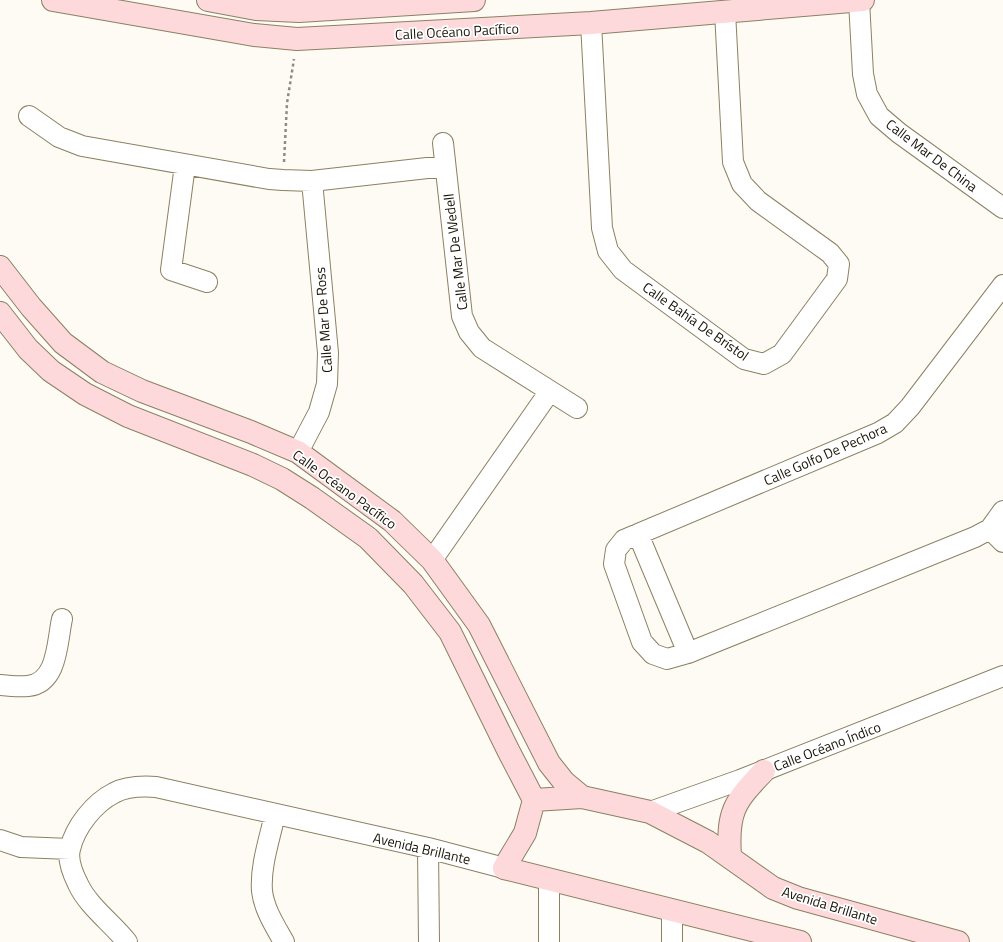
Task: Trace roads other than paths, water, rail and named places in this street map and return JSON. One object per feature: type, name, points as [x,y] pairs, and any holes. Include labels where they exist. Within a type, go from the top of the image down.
[{"type":"street","name":"Calle Océano Pacífico","points":[[53,0],[254,35],[297,39],[590,23],[861,0]]},
{"type":"street","name":"Calle Océano Pacífico","points":[[208,0],[256,9],[299,11],[474,0]]},
{"type":"street","name":"Calle Mar De China","points":[[861,0],[863,74],[867,94],[879,116],[899,133],[1003,208]]},
{"type":"street","points":[[418,3],[419,33]]},
{"type":"street","name":"Calle Bahía De Brístol","points":[[590,23],[602,228],[608,251],[623,270],[744,359],[764,364],[782,354],[837,279],[839,264],[830,253],[758,201],[742,184],[733,162],[725,12]]},
{"type":"street","points":[[29,116],[59,137],[82,146],[185,165],[283,180],[312,181],[445,166]]},
{"type":"street","name":"Calle Mar De Wedell","points":[[443,143],[462,316],[469,332],[482,348],[577,408]]},
{"type":"street","points":[[185,165],[171,270],[207,282]]},
{"type":"street","name":"Calle Mar De Ross","points":[[298,452],[319,412],[327,384],[328,353],[312,181]]},
{"type":"street","name":"Calle Océano Pacífico","points":[[0,267],[31,307],[64,343],[102,372],[142,391],[251,432],[298,452],[392,520],[432,560],[479,624],[549,763],[564,782],[582,797]]},
{"type":"street","name":"Calle Golfo De Pechora","points":[[1003,285],[910,407],[895,423],[878,433],[624,540],[616,550],[614,564],[642,642],[653,654],[667,659],[688,653],[975,537],[996,535],[1003,511]]},
{"type":"street","name":"Calle Océano Pacífico","points":[[0,313],[28,349],[51,371],[85,394],[128,416],[253,465],[282,479],[312,498],[368,538],[413,584],[450,632],[534,800]]},
{"type":"street","points":[[432,560],[550,391]]},
{"type":"street","points":[[298,452],[340,495],[356,516],[368,538]]},
{"type":"street","points":[[638,534],[688,653]]},
{"type":"street","points":[[0,686],[29,686],[42,682],[52,670],[62,619]]},
{"type":"street","name":"Calle Océano Índico","points":[[650,812],[764,771],[1003,676]]},
{"type":"street","points":[[730,856],[728,830],[735,806],[747,789],[764,771]]},
{"type":"street","name":"Avenida Brillante","points":[[70,849],[81,825],[96,807],[115,793],[136,786],[156,786],[428,848],[792,941]]},
{"type":"street","points":[[504,868],[525,834],[534,800],[582,797]]},
{"type":"street","name":"Avenida Brillante","points":[[582,797],[650,812],[682,827],[730,856],[773,888],[798,898],[958,942]]},
{"type":"street","points":[[275,814],[264,867],[262,891],[268,912],[284,942]]},
{"type":"street","points":[[0,840],[21,847],[70,849],[70,864],[78,885],[126,942]]},
{"type":"street","points":[[428,848],[428,942]]},
{"type":"street","points":[[549,880],[549,942]]},
{"type":"street","points":[[672,910],[672,942]]}]
